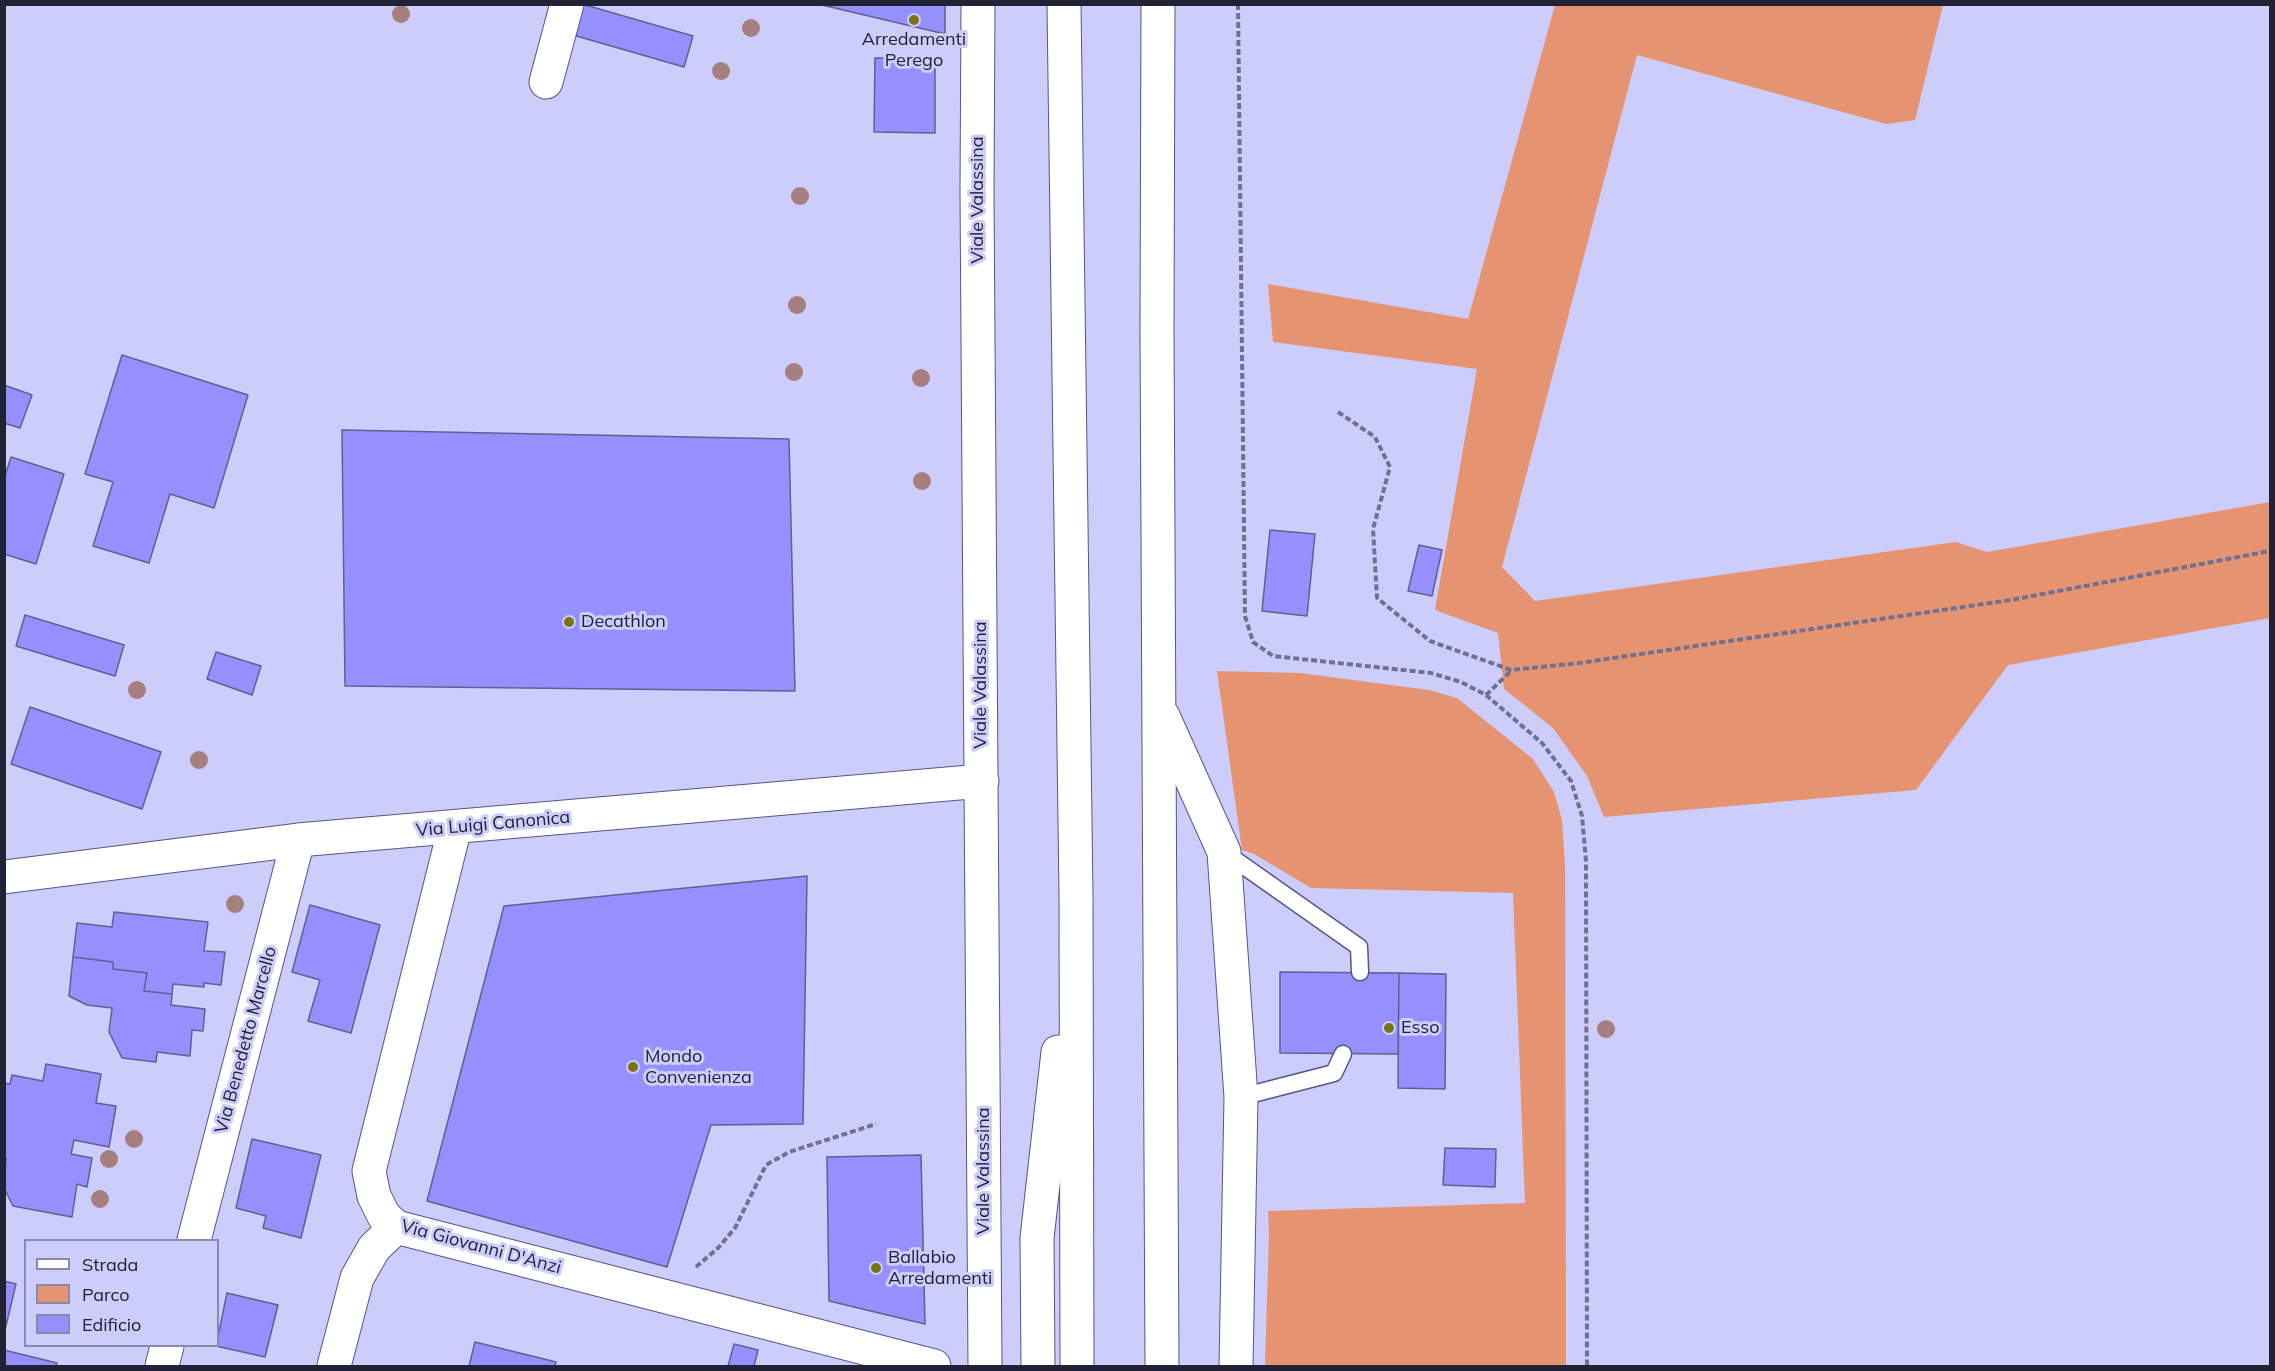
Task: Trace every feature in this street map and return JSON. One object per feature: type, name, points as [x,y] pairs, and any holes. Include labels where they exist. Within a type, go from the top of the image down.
[{"type":"main road","points":[[546,82],[567,4]]},
{"type":"main road","name":"Viale Valassina","points":[[978,4],[977,192],[985,1366]]},
{"type":"main road","points":[[1064,4],[1076,895],[1077,1366]]},
{"type":"main road","points":[[1158,4],[1161,1366]]},
{"type":"main road","points":[[1158,704],[1224,852],[1241,1097],[1236,1364]]},
{"type":"main road","name":"Via Luigi Canonica","points":[[4,877],[298,840],[982,781]]},
{"type":"main road","name":"Via Giovanni D'Anzi","points":[[455,827],[369,1171],[374,1196],[384,1216],[396,1227],[934,1366]]},
{"type":"main road","name":"Via Benedetto Marcello","points":[[195,1239],[298,840]]},
{"type":"main road","points":[[1038,1366],[1037,1238],[1076,895]]},
{"type":"main road","name":"Via Giovanni D'Anzi","points":[[334,1366],[357,1278],[374,1248],[396,1227]]},
{"type":"main road","points":[[162,1366],[167,1347]]},
{"type":"lane","points":[[1224,852],[1359,947],[1360,972]]},
{"type":"lane","points":[[1241,1097],[1334,1073],[1343,1054]]},
{"type":"path","points":[[1238,4],[1245,616],[1253,642],[1273,656],[1431,673],[1461,682],[1486,695],[1542,743],[1571,781],[1582,816],[1586,861],[1587,1366]]},
{"type":"path","points":[[1338,412],[1375,437],[1390,466],[1373,529],[1377,598],[1430,641],[1511,670],[1579,663],[2011,600],[2271,551]]},
{"type":"path","points":[[1486,695],[1511,670]]},
{"type":"path","points":[[658,1294],[670,1276],[698,1266],[735,1228],[766,1165],[789,1152],[876,1124]]},
{"type":"green space","points":[[1555,5],[1943,5],[1915,120],[1886,124],[1637,55],[1502,567],[1535,601],[1956,542],[1987,552],[2270,502],[2270,618],[2008,665],[1916,790],[1604,817],[1587,776],[1553,728],[1504,689],[1498,633],[1435,610],[1477,369],[1273,342],[1268,284],[1468,319]]},
{"type":"green space","points":[[1217,671],[1300,673],[1429,690],[1457,698],[1533,759],[1554,792],[1562,820],[1565,864],[1566,1366],[1265,1366],[1268,1211],[1525,1203],[1513,893],[1311,888],[1254,854],[1242,850]]},
{"type":"building","points":[[582,4],[693,36],[684,67],[573,35]]},
{"type":"building","name":"Arredamenti Perego","points":[[822,4],[945,4],[945,34],[822,5]]},
{"type":"building","points":[[875,58],[935,59],[935,133],[874,132]]},
{"type":"building","points":[[122,355],[248,395],[214,508],[170,494],[149,563],[93,546],[113,482],[85,474]]},
{"type":"building","points":[[4,385],[32,395],[20,428],[4,423]]},
{"type":"building","name":"Decathlon","points":[[342,430],[789,439],[795,691],[345,686]]},
{"type":"building","points":[[11,457],[64,474],[36,564],[4,554],[4,479]]},
{"type":"building","points":[[1270,530],[1315,534],[1307,616],[1262,611]]},
{"type":"building","points":[[1419,545],[1442,550],[1432,596],[1408,591]]},
{"type":"building","points":[[25,615],[124,645],[115,676],[16,646]]},
{"type":"building","points":[[216,652],[261,666],[252,695],[207,679]]},
{"type":"building","points":[[30,707],[161,752],[142,809],[11,764]]},
{"type":"building","name":"Mondo Convenienza","points":[[807,876],[803,1124],[711,1125],[667,1267],[427,1201],[504,906]]},
{"type":"building","points":[[310,905],[380,925],[351,1033],[308,1021],[320,980],[292,972]]},
{"type":"building","points":[[114,912],[208,922],[204,951],[225,952],[221,985],[204,983],[204,987],[173,984],[172,994],[144,991],[147,973],[113,969],[113,962],[73,957],[77,923],[112,927]]},
{"type":"building","points":[[73,957],[113,962],[113,969],[147,973],[144,991],[172,994],[171,1005],[205,1009],[203,1031],[192,1030],[190,1056],[157,1052],[156,1062],[122,1058],[109,1032],[112,1008],[87,1005],[69,996]]},
{"type":"building","points":[[1280,972],[1399,973],[1398,1054],[1280,1053]]},
{"type":"building","points":[[1399,973],[1446,974],[1445,1089],[1398,1088]]},
{"type":"building","points":[[46,1064],[101,1074],[96,1103],[116,1106],[109,1147],[74,1140],[71,1154],[92,1158],[87,1187],[77,1184],[72,1217],[13,1206],[4,1188],[6,1158],[4,1157],[4,1083],[10,1084],[12,1075],[43,1081]]},
{"type":"building","points":[[252,1139],[321,1155],[301,1238],[263,1228],[266,1216],[236,1208]]},
{"type":"building","points":[[1445,1148],[1496,1149],[1495,1187],[1443,1185]]},
{"type":"building","name":"Ballabio Arredamenti","points":[[921,1155],[925,1324],[829,1301],[827,1157]]},
{"type":"building","points":[[4,1281],[16,1284],[4,1334]]},
{"type":"building","points":[[227,1293],[278,1305],[265,1357],[219,1347],[219,1332]]},
{"type":"building","points":[[475,1342],[556,1362],[555,1366],[469,1366]]},
{"type":"building","points":[[734,1344],[758,1350],[754,1366],[728,1366]]},
{"type":"building","points":[[4,1350],[57,1363],[56,1366],[4,1366]]},
{"type":"place","name":"Arredamenti Perego","points":[[914,20]]},
{"type":"place","name":"Decathlon","points":[[569,622]]},
{"type":"place","name":"Esso","points":[[1389,1028]]},
{"type":"place","name":"Mondo Convenienza","points":[[633,1067]]},
{"type":"place","name":"Ballabio Arredamenti","points":[[876,1268]]}]
